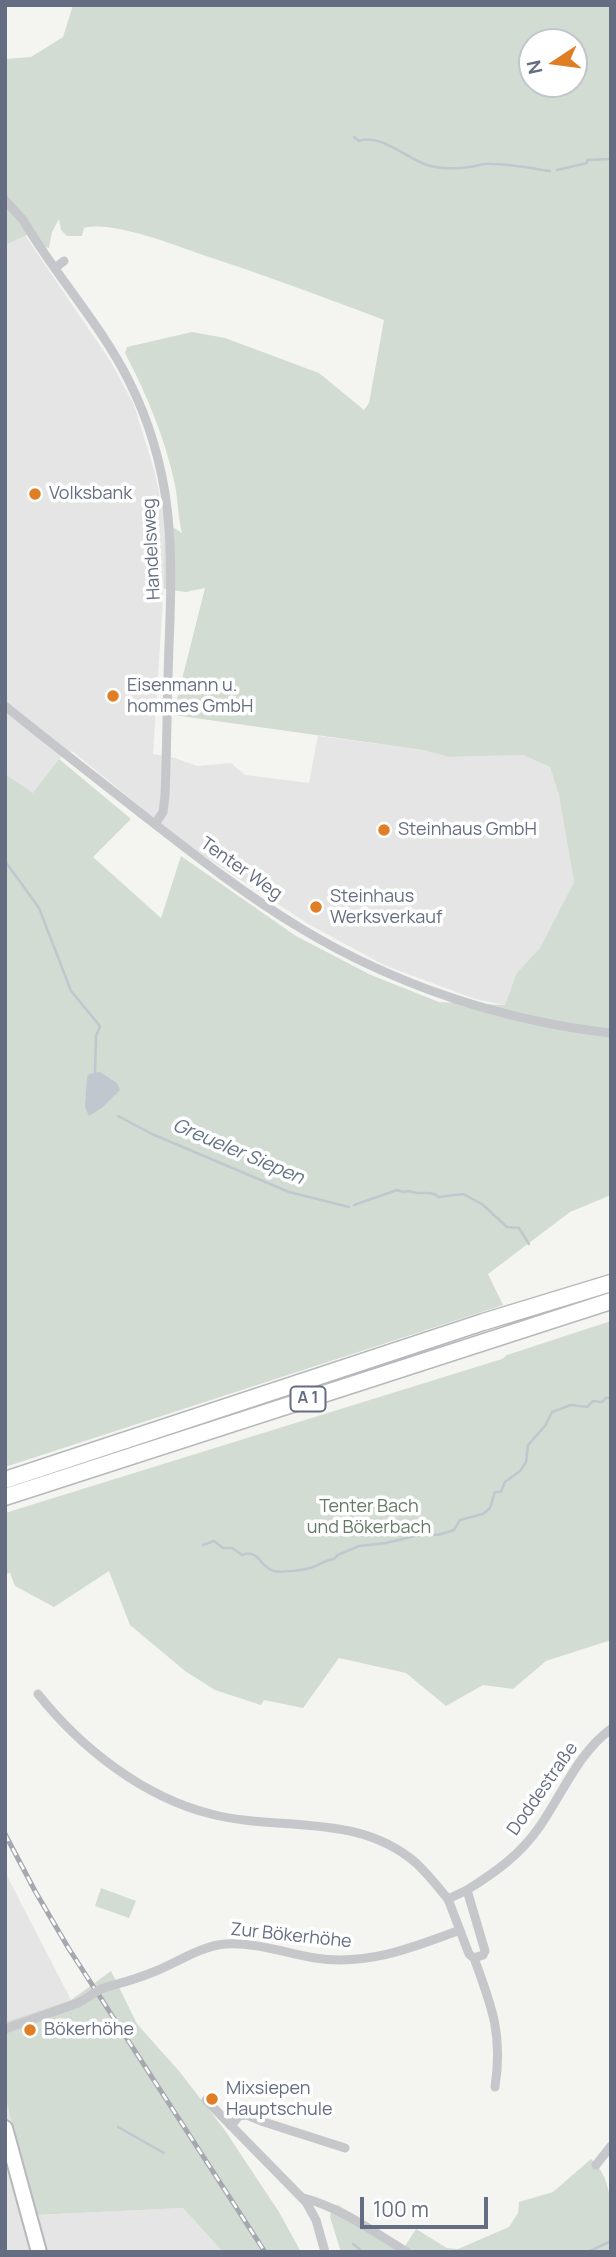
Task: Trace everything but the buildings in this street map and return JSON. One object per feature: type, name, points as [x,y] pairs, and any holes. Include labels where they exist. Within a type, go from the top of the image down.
[{"type":"highway","name":"A 1","points":[[5,1480],[483,1322],[611,1283]]},
{"type":"highway","name":"A 1","points":[[5,1497],[611,1301]]},
{"type":"main road","points":[[5,2129],[39,2252]]},
{"type":"street","name":"Handelsweg","points":[[5,200],[23,220],[113,353],[129,380],[153,440],[168,507],[172,590],[165,796],[163,812],[155,824]]},
{"type":"street","points":[[55,268],[64,261]]},
{"type":"street","name":"Tenter Weg","points":[[5,706],[248,895],[308,933],[367,964],[469,1003],[537,1021],[611,1033]]},
{"type":"street","points":[[38,1694],[85,1743],[153,1791],[192,1808],[233,1819],[327,1826],[366,1834],[393,1847],[416,1863],[448,1899],[469,1954],[474,1958],[496,2023],[499,2043],[495,2087]]},
{"type":"street","name":"Doddestraße","points":[[448,1899],[503,1867],[530,1840],[586,1753],[611,1730]]},
{"type":"street","points":[[467,1890],[485,1951],[483,1955],[474,1958]]},
{"type":"street","name":"Zur Bökerhöhe","points":[[5,2029],[78,2003],[100,1989],[154,1972],[218,1945],[246,1944],[318,1958],[363,1959],[401,1952],[460,1930]]},
{"type":"street","points":[[206,2100],[302,2197],[316,2220],[325,2252]]},
{"type":"street","points":[[231,2126],[233,2120],[247,2115],[345,2148]]},
{"type":"street","points":[[596,2165],[611,2146]]},
{"type":"street","points":[[302,2197],[324,2203],[407,2252]]},
{"type":"shaded area","points":[[25,235],[111,362],[134,405],[155,473],[165,522],[166,551],[153,754],[197,766],[231,763],[245,775],[309,783],[318,736],[423,750],[449,757],[523,755],[550,767],[559,794],[574,882],[540,949],[516,974],[505,1005],[475,999],[384,965],[310,925],[190,847],[72,751],[59,759],[33,794],[5,774],[5,245]]},
{"type":"shaded area","points":[[100,1072],[117,1083],[120,1090],[103,1107],[89,1116],[85,1107],[87,1077]]},
{"type":"shaded area","points":[[5,1872],[71,2000],[5,2022]]},
{"type":"shaded area","points":[[5,2096],[35,2215],[183,2208],[223,2252],[5,2252]]},
{"type":"green space","points":[[73,5],[611,5],[611,1195],[570,1212],[488,1274],[503,1305],[5,1467],[5,774],[33,793],[59,759],[131,819],[93,857],[161,918],[181,856],[296,936],[371,975],[439,1002],[505,1005],[516,974],[540,948],[574,882],[559,795],[550,767],[523,755],[449,757],[423,750],[173,715],[205,588],[186,592],[164,589],[165,522],[182,533],[176,491],[161,434],[125,353],[127,347],[192,332],[225,338],[319,373],[364,410],[369,403],[384,320],[249,270],[126,230],[96,226],[84,228],[82,236],[67,236],[61,230],[59,219],[52,232],[49,248],[45,247],[33,232],[5,245],[5,59],[31,57],[63,37]]},
{"type":"green space","name":"Tenter Bach und Bökerbach","points":[[611,1321],[611,1640],[546,1661],[513,1689],[483,1685],[446,1706],[406,1673],[339,1658],[303,1708],[264,1700],[261,1705],[215,1690],[185,1671],[130,1625],[109,1571],[54,1607],[15,1586],[10,1573],[5,1574],[5,1513],[502,1359],[507,1355]]},
{"type":"green space","points":[[101,1888],[136,1901],[129,1918],[95,1906]]},
{"type":"green space","points":[[111,1971],[137,2024],[179,2071],[224,2129],[279,2212],[301,2252],[223,2252],[183,2208],[35,2215],[5,2096],[5,2022],[71,2000]]},
{"type":"green space","points":[[591,2159],[605,2178],[608,2190],[611,2252],[341,2252],[330,2217],[332,2206],[338,2205],[405,2246],[416,2229],[447,2248],[458,2249],[509,2227],[518,2213],[519,2202],[553,2192]]},
{"type":"waterway","points":[[354,137],[359,141],[376,140],[419,162],[437,167],[459,168],[488,164],[550,171]]},
{"type":"waterway","points":[[557,170],[587,163],[587,160],[611,159]]},
{"type":"waterway","name":"Greueler Siepen","points":[[5,861],[39,908],[71,991],[100,1026],[96,1036],[95,1074]]},
{"type":"waterway","name":"Greueler Siepen","points":[[118,1116],[152,1134],[289,1192],[349,1207]]},
{"type":"waterway","name":"Greueler Siepen","points":[[354,1205],[397,1190],[432,1193],[439,1197],[463,1194],[482,1204],[507,1227],[519,1228],[529,1244]]},
{"type":"waterway","points":[[203,1545],[214,1541],[223,1548],[232,1548],[242,1555],[256,1556],[269,1569],[287,1571],[313,1567],[359,1546],[423,1534],[438,1535],[454,1530],[460,1520],[483,1514],[490,1508],[495,1492],[501,1492],[505,1482],[520,1471],[526,1462],[528,1445],[545,1426],[552,1412],[571,1405],[587,1407],[593,1401],[602,1402],[611,1398]]},
{"type":"waterway","points":[[118,2127],[164,2153]]},
{"type":"waterway","points":[[588,2252],[611,2241]]},
{"type":"waterway","points":[[353,2244],[363,2252]]},
{"type":"railway","points":[[5,1834],[69,1949],[265,2252]]},
{"type":"place","name":"Volksbank","points":[[35,494]]},
{"type":"place","name":"Eisenmann u. hommes GmbH","points":[[113,696]]},
{"type":"place","name":"Steinhaus GmbH","points":[[384,830]]},
{"type":"place","name":"Steinhaus Werksverkauf","points":[[316,907]]},
{"type":"place","name":"Bökerhöhe","points":[[30,2030]]},
{"type":"place","name":"Mixsiepen Hauptschule","points":[[212,2099]]}]
